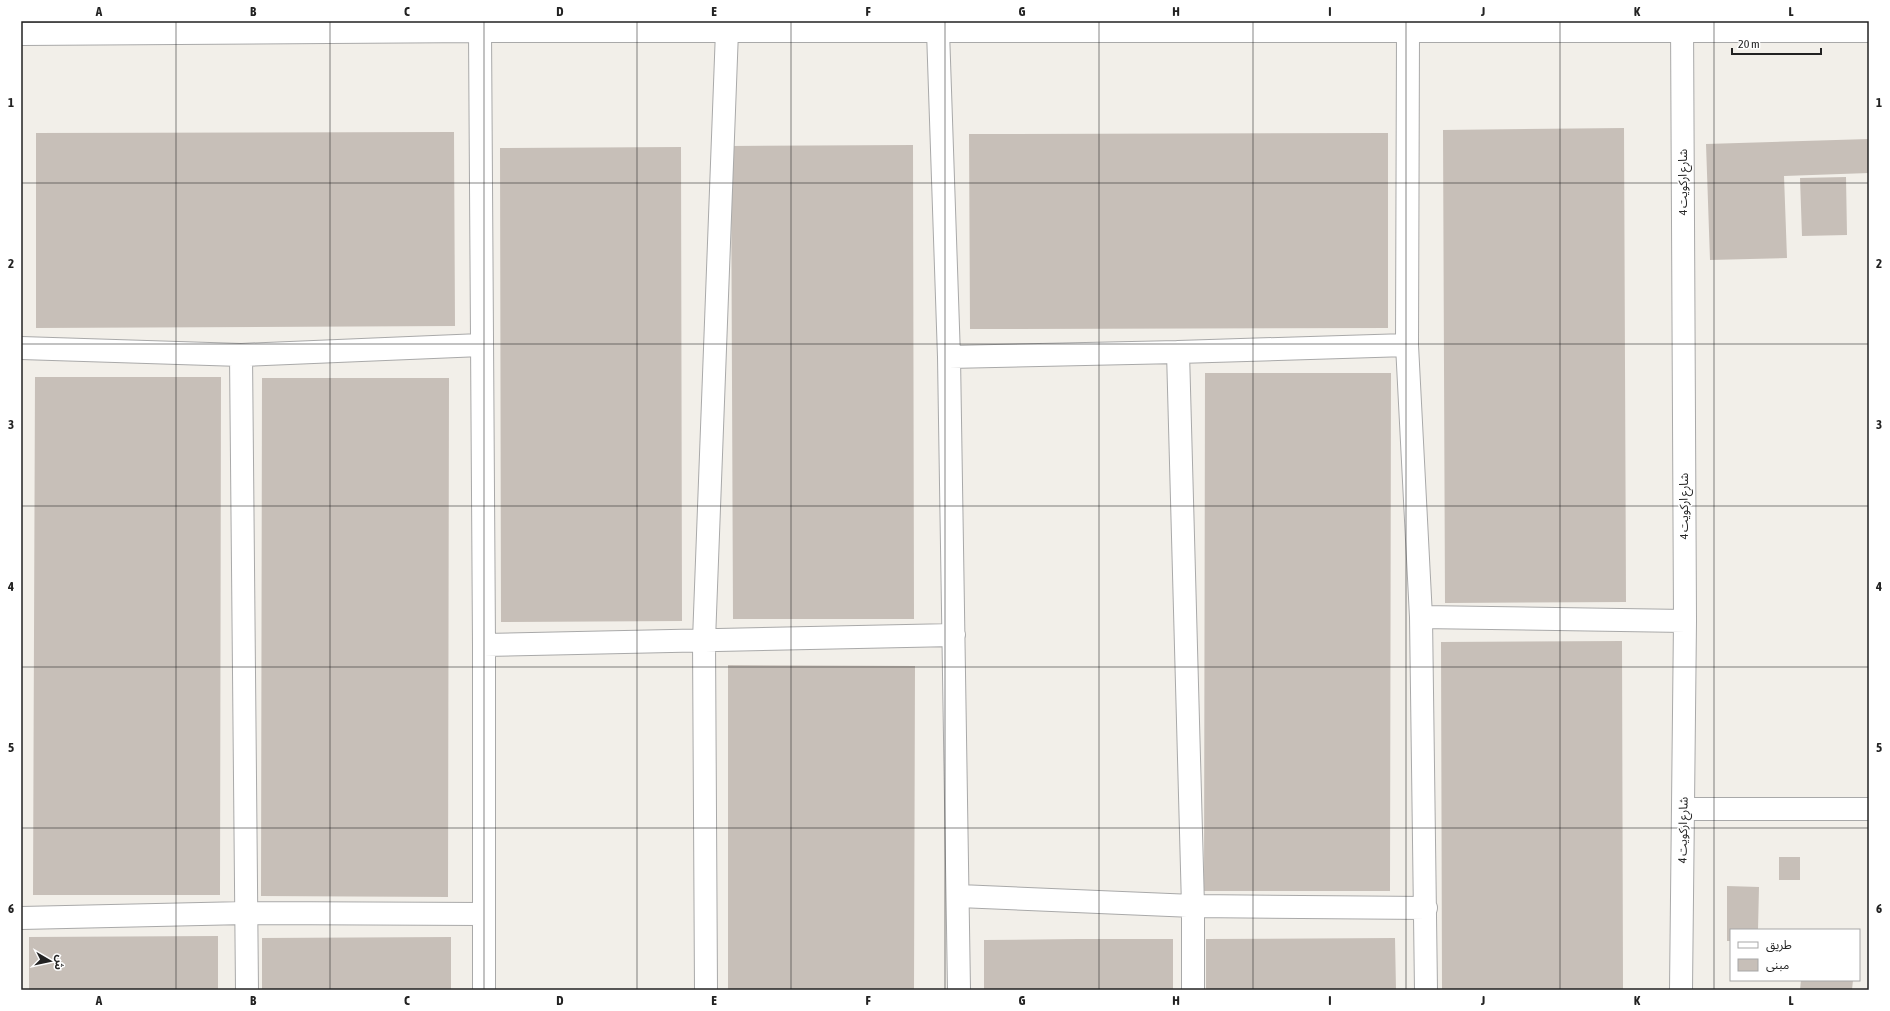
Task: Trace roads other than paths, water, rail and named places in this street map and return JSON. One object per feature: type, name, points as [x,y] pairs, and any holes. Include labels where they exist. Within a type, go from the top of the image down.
[{"type":"street","points":[[21,34],[480,31],[1408,31],[1682,27],[1869,31]]},
{"type":"street","name":"شارع اركويت 4","points":[[1681,990],[1685,621],[1682,27]]},
{"type":"street","points":[[480,31],[484,645],[484,990]]},
{"type":"street","points":[[706,990],[704,640],[727,31]]},
{"type":"street","points":[[938,31],[949,357],[960,990]]},
{"type":"street","points":[[1408,31],[1407,345],[1422,617],[1426,990]]},
{"type":"street","points":[[21,348],[242,355],[481,345]]},
{"type":"street","points":[[949,357],[1407,345]]},
{"type":"street","points":[[1178,352],[1193,906],[1193,990]]},
{"type":"street","points":[[242,355],[247,990]]},
{"type":"street","points":[[1422,617],[1685,621]]},
{"type":"street","points":[[484,645],[954,635]]},
{"type":"street","points":[[1684,809],[1869,809]]},
{"type":"street","points":[[959,896],[1193,906],[1426,908]]},
{"type":"street","points":[[21,918],[246,913],[484,914]]}]
